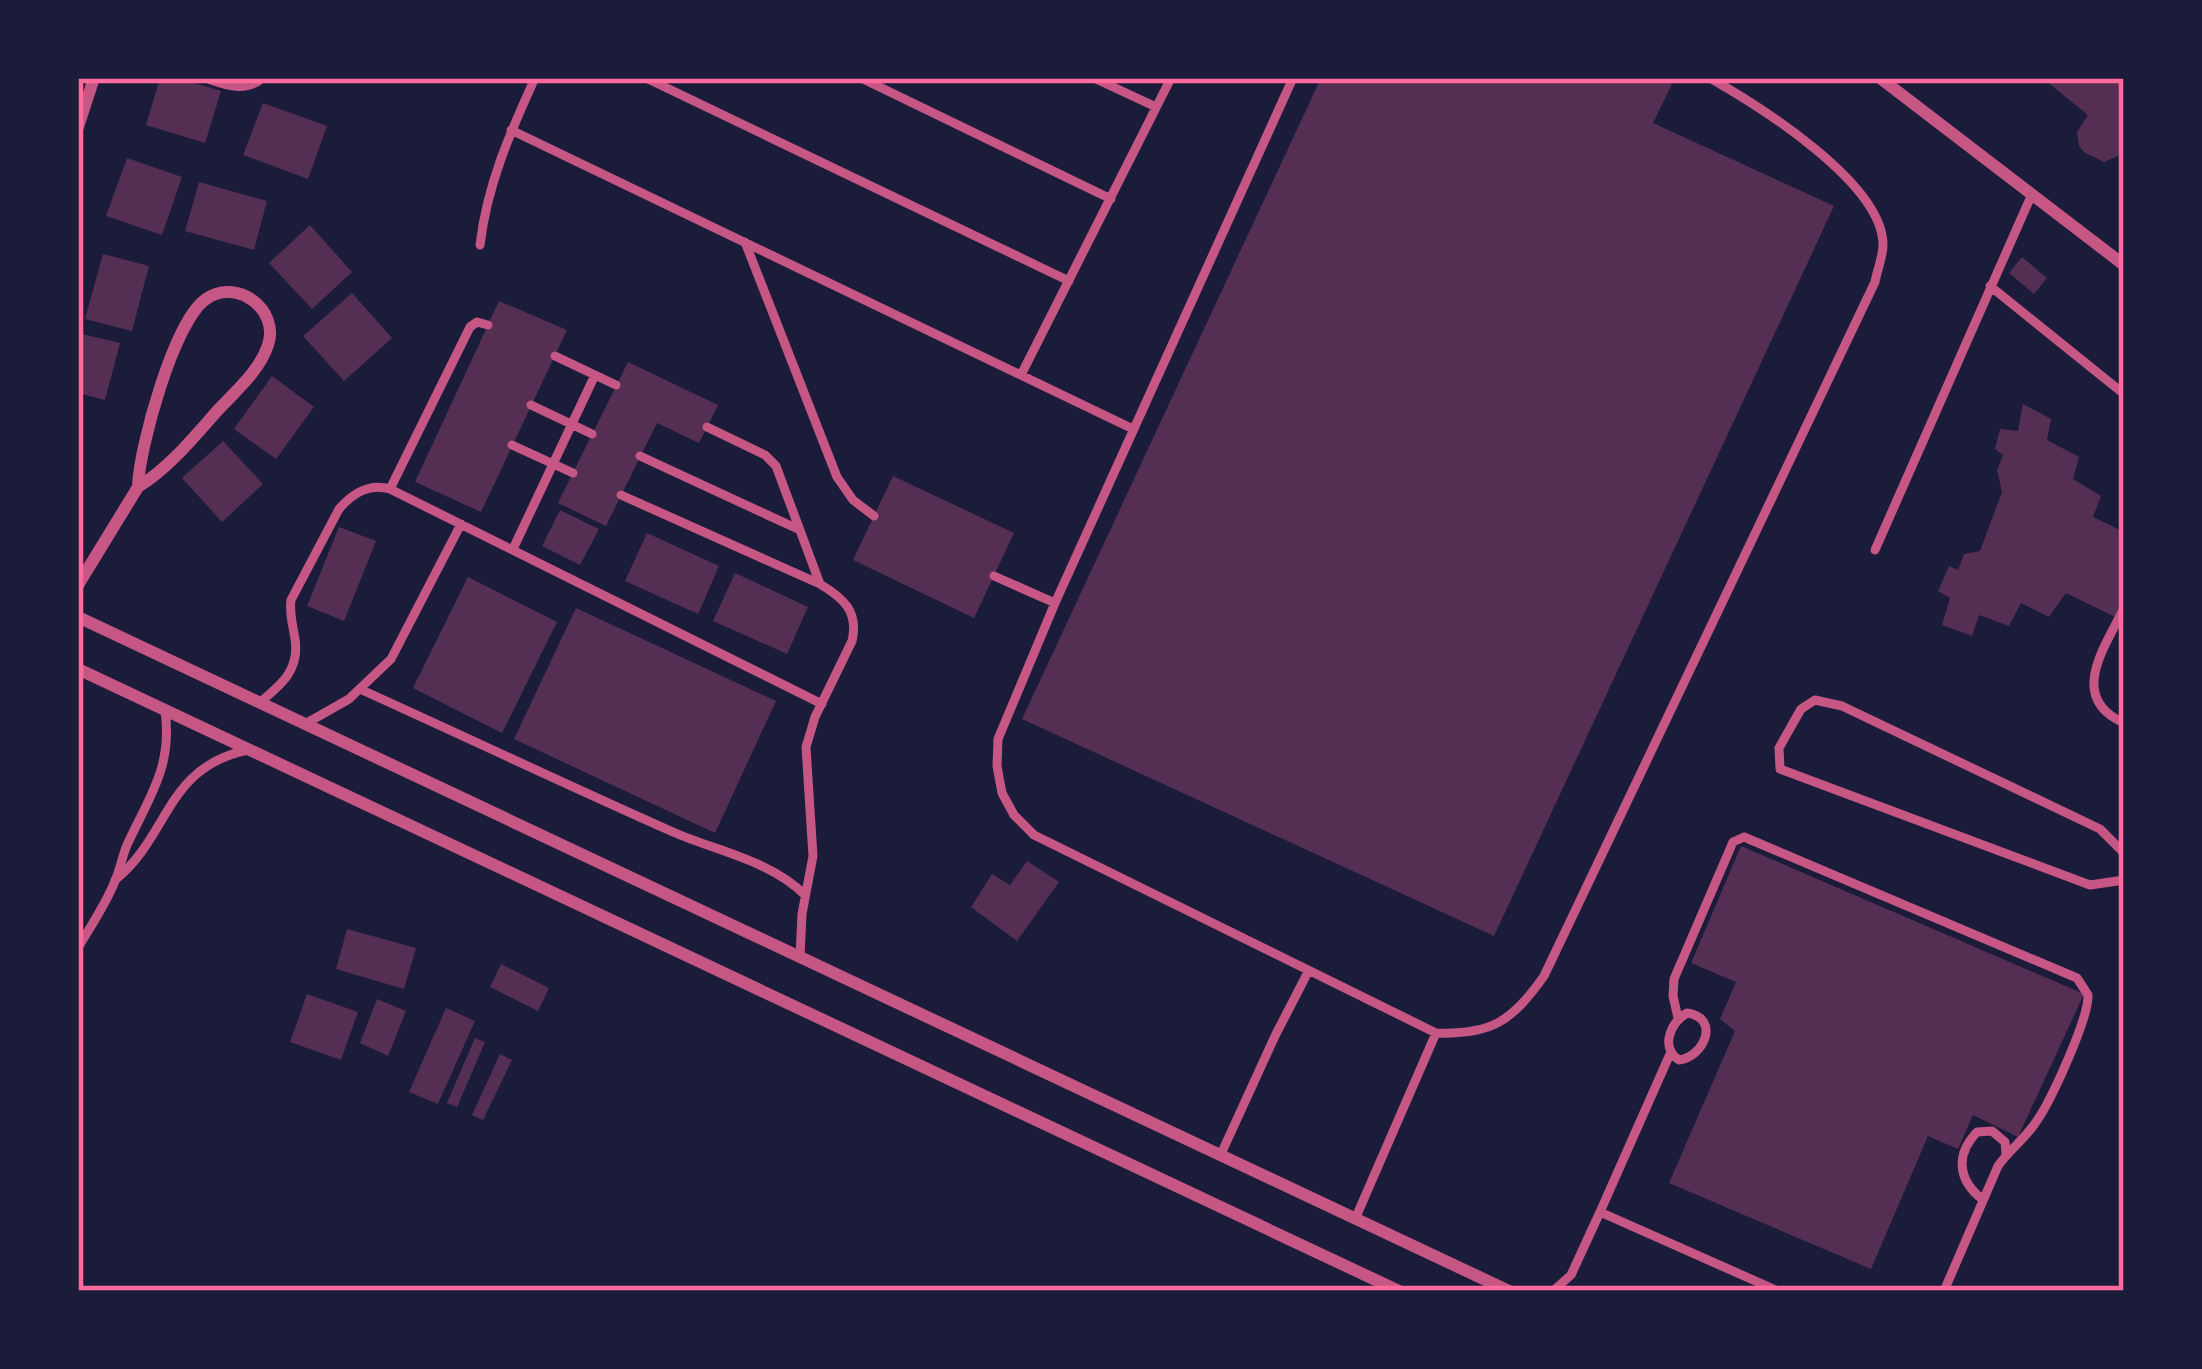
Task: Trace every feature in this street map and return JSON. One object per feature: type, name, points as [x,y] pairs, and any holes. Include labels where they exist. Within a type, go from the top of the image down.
[{"type":"street","points":[[78,127],[94,78]]},
{"type":"street","points":[[210,78],[230,85],[252,84],[260,78]]},
{"type":"street","points":[[1880,78],[2124,265]]},
{"type":"street","points":[[78,585],[139,487],[183,447],[262,360],[271,338],[268,316],[253,298],[230,291],[208,297],[192,314],[166,370],[147,432],[139,487]]},
{"type":"street","points":[[78,617],[1509,1291]]},
{"type":"street","points":[[78,669],[1399,1291]]},
{"type":"lane","points":[[480,245],[496,169],[535,78]]},
{"type":"lane","points":[[646,78],[1069,281]]},
{"type":"lane","points":[[861,78],[1111,199]]},
{"type":"lane","points":[[1094,78],[1156,107]]},
{"type":"lane","points":[[1022,375],[1171,78]]},
{"type":"lane","points":[[1293,78],[1055,603],[998,739],[997,766],[1002,793],[1014,815],[1034,835],[1436,1033],[1467,1034],[1496,1025],[1524,1005],[1544,976],[1874,282],[1883,244],[1873,209],[1847,176],[1710,78]]},
{"type":"lane","points":[[511,130],[1133,429]]},
{"type":"lane","points":[[1875,550],[2032,194]]},
{"type":"lane","points":[[745,242],[837,477],[853,500],[874,516]]},
{"type":"lane","points":[[1990,286],[2124,394]]},
{"type":"lane","points":[[390,489],[470,327],[477,322],[488,325]]},
{"type":"lane","points":[[555,356],[616,385]]},
{"type":"lane","points":[[450,368],[465,375]]},
{"type":"lane","points":[[513,549],[595,375]]},
{"type":"lane","points":[[531,406],[592,434]]},
{"type":"lane","points":[[430,409],[446,416]]},
{"type":"lane","points":[[707,427],[765,455],[776,466],[820,584]]},
{"type":"lane","points":[[512,445],[573,472]]},
{"type":"lane","points":[[640,456],[800,530]]},
{"type":"lane","points":[[259,703],[291,673],[296,644],[291,600],[339,509],[350,497],[378,485],[822,704]]},
{"type":"lane","points":[[621,495],[820,584],[843,598],[852,612],[856,627],[852,640],[806,747],[813,856],[800,957]]},
{"type":"lane","points":[[305,724],[362,690],[391,659],[461,524]]},
{"type":"lane","points":[[994,576],[1055,603]]},
{"type":"lane","points":[[2124,608],[2093,670],[2092,686],[2110,717],[2124,723]]},
{"type":"lane","points":[[362,690],[676,833],[771,868],[806,895]]},
{"type":"lane","points":[[2124,854],[2100,829],[1841,706],[1815,700],[1801,709],[1779,748],[1780,769],[2090,885],[2124,880]]},
{"type":"lane","points":[[78,948],[116,880],[125,849],[161,776],[168,731],[165,709]]},
{"type":"lane","points":[[116,880],[138,859],[172,802],[198,772],[233,753],[251,750]]},
{"type":"lane","points":[[1678,1018],[1673,996],[1679,963],[1733,842],[1744,837],[2068,974],[2084,985],[2088,1005],[2049,1098],[2036,1124],[2006,1154],[1982,1198],[1944,1291]]},
{"type":"lane","points":[[1221,1154],[1308,972]]},
{"type":"lane","points":[[1553,1291],[1570,1275],[1600,1212],[1670,1054],[1669,1038],[1678,1018],[1687,1012],[1697,1014],[1705,1022],[1706,1033],[1698,1051],[1690,1059],[1679,1060],[1670,1054]]},
{"type":"lane","points":[[1356,1217],[1436,1033]]},
{"type":"lane","points":[[1982,1198],[1963,1178],[1963,1150],[1977,1132],[1992,1130],[2005,1142],[2006,1154]]},
{"type":"lane","points":[[1600,1212],[1778,1291]]},
{"type":"building","points":[[160,78],[178,78],[221,91],[205,143],[146,125]]},
{"type":"building","points":[[1321,78],[1659,78],[1672,84],[1653,123],[1834,206],[1494,936],[1022,719]]},
{"type":"building","points":[[2124,78],[2124,148],[2118,156],[2104,162],[2085,153],[2077,132],[2088,115],[2046,81]]},
{"type":"building","points":[[263,103],[327,126],[308,179],[243,155]]},
{"type":"building","points":[[127,158],[182,177],[162,235],[106,216]]},
{"type":"building","points":[[199,182],[267,201],[254,250],[185,231]]},
{"type":"building","points":[[310,225],[352,272],[312,309],[269,263]]},
{"type":"building","points":[[103,254],[149,266],[132,331],[85,319]]},
{"type":"building","points":[[2022,257],[2047,278],[2034,294],[2009,273]]},
{"type":"building","points":[[352,293],[392,338],[344,381],[303,336]]},
{"type":"building","points":[[499,301],[567,330],[481,512],[415,482]]},
{"type":"building","points":[[78,333],[120,343],[105,400],[78,393]]},
{"type":"building","points":[[628,362],[718,405],[699,443],[657,423],[606,526],[558,503]]},
{"type":"building","points":[[272,376],[314,407],[276,459],[234,429]]},
{"type":"building","points":[[2023,404],[2051,419],[2047,440],[2079,457],[2073,479],[2101,496],[2093,517],[2124,532],[2124,602],[2117,618],[2066,593],[2049,617],[2021,603],[2009,626],[1979,615],[1972,636],[1942,625],[1950,598],[1938,591],[1949,566],[1958,570],[1964,554],[1980,551],[2002,492],[1997,470],[2003,455],[1995,449],[2000,429],[2018,431]]},
{"type":"building","points":[[223,441],[263,484],[222,522],[182,478]]},
{"type":"building","points":[[893,476],[1014,533],[974,618],[853,560]]},
{"type":"building","points":[[560,510],[599,529],[580,565],[542,546]]},
{"type":"building","points":[[339,527],[376,541],[344,621],[307,606]]},
{"type":"building","points":[[647,533],[719,566],[698,614],[625,581]]},
{"type":"building","points":[[735,573],[808,607],[787,654],[713,621]]},
{"type":"building","points":[[468,577],[557,622],[502,733],[413,688]]},
{"type":"building","points":[[576,608],[776,701],[715,833],[514,739]]},
{"type":"building","points":[[1741,846],[2084,994],[2018,1137],[1973,1115],[1958,1149],[1928,1136],[1871,1269],[1669,1183],[1735,1031],[1720,1019],[1736,982],[1691,963]]},
{"type":"building","points":[[1027,861],[1059,882],[1017,941],[971,907],[992,874],[1010,885]]},
{"type":"building","points":[[347,929],[416,948],[404,989],[336,969]]},
{"type":"building","points":[[501,964],[549,988],[538,1011],[490,987]]},
{"type":"building","points":[[307,994],[358,1012],[341,1060],[290,1042]]},
{"type":"building","points":[[377,999],[406,1011],[388,1056],[360,1043]]},
{"type":"building","points":[[446,1008],[475,1021],[438,1104],[409,1092]]},
{"type":"building","points":[[475,1038],[485,1042],[457,1107],[447,1103]]},
{"type":"building","points":[[500,1054],[512,1060],[483,1120],[472,1115]]}]
